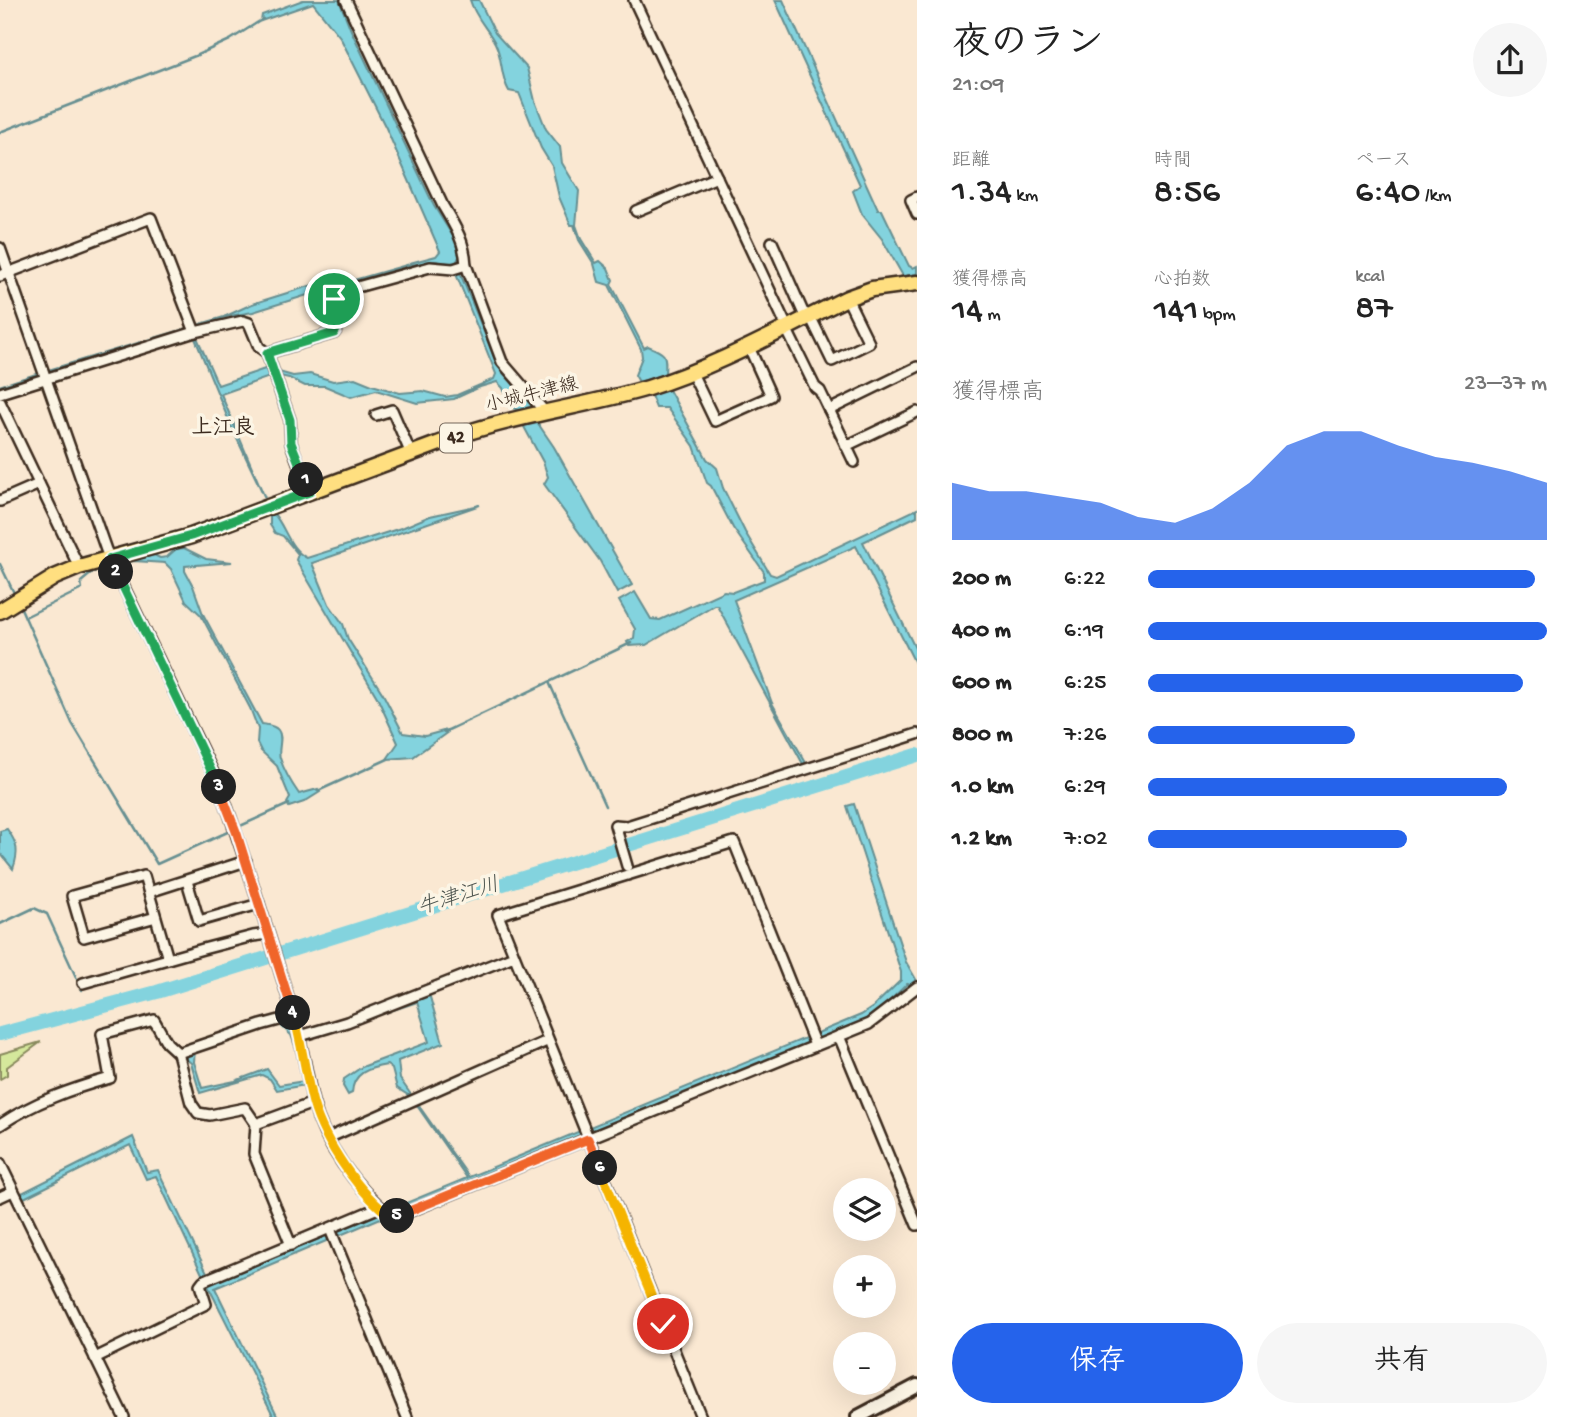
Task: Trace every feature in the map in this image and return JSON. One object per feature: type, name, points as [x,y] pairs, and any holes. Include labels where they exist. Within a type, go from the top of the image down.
[{"type":"main road","name":"小城牛津線","points":[[0,611],[55,577],[79,567],[112,564],[472,431],[648,388],[691,372],[847,298],[873,289],[917,283]]},
{"type":"street","points":[[346,0],[443,206],[459,231],[466,252],[460,267],[502,362],[545,412]]},
{"type":"street","points":[[634,0],[788,327],[788,332],[854,462]]},
{"type":"street","points":[[636,211],[718,177]]},
{"type":"street","points":[[917,197],[911,200],[917,214]]},
{"type":"street","points":[[4,274],[151,218],[193,327]]},
{"type":"street","points":[[772,242],[803,312],[810,316],[832,361],[869,343],[847,298]]},
{"type":"street","points":[[0,248],[4,274],[44,373],[112,564],[219,785],[246,861],[301,1040],[313,1103],[328,1138],[357,1181],[393,1218],[869,1024],[916,987]]},
{"type":"street","points":[[267,353],[334,333],[336,330],[332,307],[339,292],[430,267],[460,267]]},
{"type":"street","points":[[0,393],[44,373],[193,327],[243,321],[248,323],[259,347],[267,353],[290,420],[291,443],[309,492]]},
{"type":"street","points":[[691,372],[715,421],[771,396],[748,345]]},
{"type":"street","points":[[829,410],[917,367]]},
{"type":"street","points":[[0,402],[79,567]]},
{"type":"street","points":[[376,415],[392,410],[411,454]]},
{"type":"street","points":[[846,446],[917,412]]},
{"type":"street","points":[[0,500],[39,484]]},
{"type":"street","points":[[628,866],[615,825],[627,826],[917,734]]},
{"type":"street","points":[[701,1417],[498,915],[734,842],[815,1045]]},
{"type":"street","points":[[149,892],[246,861]]},
{"type":"street","points":[[617,879],[622,868],[628,866],[636,864],[649,869]]},
{"type":"street","points":[[156,917],[84,937],[72,896],[144,876],[149,892],[168,959]]},
{"type":"street","points":[[187,881],[199,921],[259,904]]},
{"type":"street","points":[[83,983],[268,934]]},
{"type":"street","points":[[301,1040],[514,956]]},
{"type":"street","points":[[178,1053],[261,1024],[294,1017]]},
{"type":"street","points":[[0,1125],[21,1111],[69,1090],[110,1078],[102,1034],[154,1020],[167,1043],[178,1053],[191,1103],[198,1113],[210,1115],[245,1108],[256,1124],[254,1154],[291,1245]]},
{"type":"street","points":[[839,1036],[917,1225]]},
{"type":"street","points":[[328,1138],[547,1041]]},
{"type":"street","points":[[256,1124],[313,1103]]},
{"type":"street","points":[[0,1163],[124,1417]]},
{"type":"street","points":[[0,1197],[13,1191]]},
{"type":"street","points":[[95,1358],[206,1304],[200,1285],[207,1279],[330,1229],[385,1211]]},
{"type":"street","points":[[330,1229],[407,1417]]},
{"type":"street","points":[[858,1417],[917,1386]]},
{"type":"green space","points":[[41,1042],[7,1067],[7,1075],[0,1079],[0,1054]]},
{"type":"water","points":[[303,0],[339,0],[434,206],[459,246],[456,263],[495,359],[502,372],[533,406],[519,410],[509,407],[503,388],[497,382],[454,399],[417,403],[376,390],[351,397],[325,386],[305,386],[275,375],[221,394],[265,498],[231,426],[194,336],[196,335],[218,385],[265,369],[268,372],[293,376],[310,374],[333,381],[355,378],[400,393],[423,391],[445,397],[457,395],[494,379],[496,374],[456,274],[455,264],[434,261],[410,263],[436,256],[440,251],[386,128],[340,37],[313,3],[261,21],[262,15]]},
{"type":"water","points":[[470,0],[479,0],[495,33],[527,68],[535,101],[546,129],[560,147],[562,163],[579,191],[576,225],[581,239],[596,263],[600,261],[608,268],[613,280],[611,284],[644,348],[648,346],[664,356],[665,374],[639,382],[635,375],[642,357],[641,349],[609,285],[599,282],[594,264],[579,240],[574,225],[571,225],[559,197],[552,166],[541,148],[519,93],[509,91],[506,85],[498,49]]},
{"type":"water","points":[[775,0],[783,0],[878,210],[882,210],[909,266],[917,266],[917,274],[903,276],[882,239],[862,214],[853,191],[860,185]]},
{"type":"water","points":[[319,283],[336,285],[327,293],[317,292],[253,312],[224,317],[252,304]]},
{"type":"water","points":[[668,388],[707,459],[717,468],[723,488],[745,532],[770,574],[776,576],[917,509],[917,516],[863,542],[917,652],[917,667],[856,546],[734,600],[772,703],[806,763],[803,764],[717,605],[646,645],[629,646],[627,642],[634,638],[635,629],[619,601],[635,592],[651,619],[660,620],[724,591],[733,592],[764,580],[764,572],[733,528],[707,483],[694,446],[667,408],[656,408],[650,393]]},
{"type":"water","points":[[537,422],[632,585],[617,593],[600,561],[544,484],[548,477],[543,462],[523,425]]},
{"type":"water","points":[[480,505],[312,563],[329,604],[343,624],[348,639],[383,694],[403,733],[425,736],[447,730],[448,732],[413,757],[387,759],[398,743],[377,697],[296,560],[298,554],[270,525],[270,515],[274,514],[292,544],[307,558],[430,516]]},
{"type":"water","points":[[184,548],[206,559],[232,562],[185,566],[185,571],[203,614],[262,724],[275,727],[280,733],[280,758],[291,782],[299,794],[318,789],[320,792],[304,802],[289,807],[287,803],[290,798],[277,766],[261,751],[257,743],[258,729],[250,708],[201,615],[186,601],[171,569],[165,563],[134,561],[118,564],[154,555],[167,557],[176,549]]},
{"type":"water","points":[[854,804],[906,962],[917,981],[917,988],[915,984],[907,984],[878,1012],[865,1020],[215,1288],[278,1417],[274,1417],[156,1176],[146,1179],[130,1145],[22,1199],[20,1194],[133,1137],[147,1172],[158,1170],[212,1283],[467,1178],[411,1097],[397,1088],[392,1069],[387,1065],[359,1076],[352,1093],[348,1095],[343,1086],[344,1079],[362,1067],[429,1042],[417,1002],[299,1042],[298,1054],[291,1035],[280,1025],[288,1022],[291,1024],[296,1039],[423,995],[430,997],[443,1043],[398,1061],[400,1079],[469,1177],[861,1015],[901,980],[901,972],[847,806]]},
{"type":"water","points":[[7,829],[16,848],[13,869],[0,853],[0,831]]},
{"type":"water","points":[[195,1050],[194,1062],[202,1088],[235,1081],[267,1069],[279,1085],[305,1081],[306,1085],[277,1090],[270,1079],[262,1075],[200,1093],[191,1063],[185,1058],[187,1053]]},
{"type":"waterway","points":[[0,132],[195,56],[230,40],[263,19]]},
{"type":"waterway","points":[[334,286],[411,264]]},
{"type":"waterway","points":[[46,371],[228,316]]},
{"type":"waterway","points":[[0,386],[40,373]]},
{"type":"waterway","points":[[0,564],[14,593]]},
{"type":"waterway","points":[[25,617],[82,589],[81,582],[93,572],[110,567]]},
{"type":"waterway","points":[[20,606],[72,723],[157,864],[232,830]]},
{"type":"waterway","points":[[444,732],[631,643]]},
{"type":"waterway","points":[[549,682],[605,806]]},
{"type":"waterway","name":"牛津江川","points":[[0,1034],[157,992],[917,755]]},
{"type":"waterway","points":[[318,791],[388,759]]},
{"type":"waterway","points":[[238,827],[289,804]]},
{"type":"waterway","points":[[0,924],[34,908],[47,914],[82,990]]},
{"type":"district","name":"上江良","points":[[223,429]]},
{"type":"route","points":[[334,299],[334,333],[267,353],[290,420],[291,443],[309,492],[191,536],[110,559],[219,785],[237,834],[302,1045],[313,1103],[328,1138],[357,1181],[393,1218],[588,1139],[663,1324]]}]
